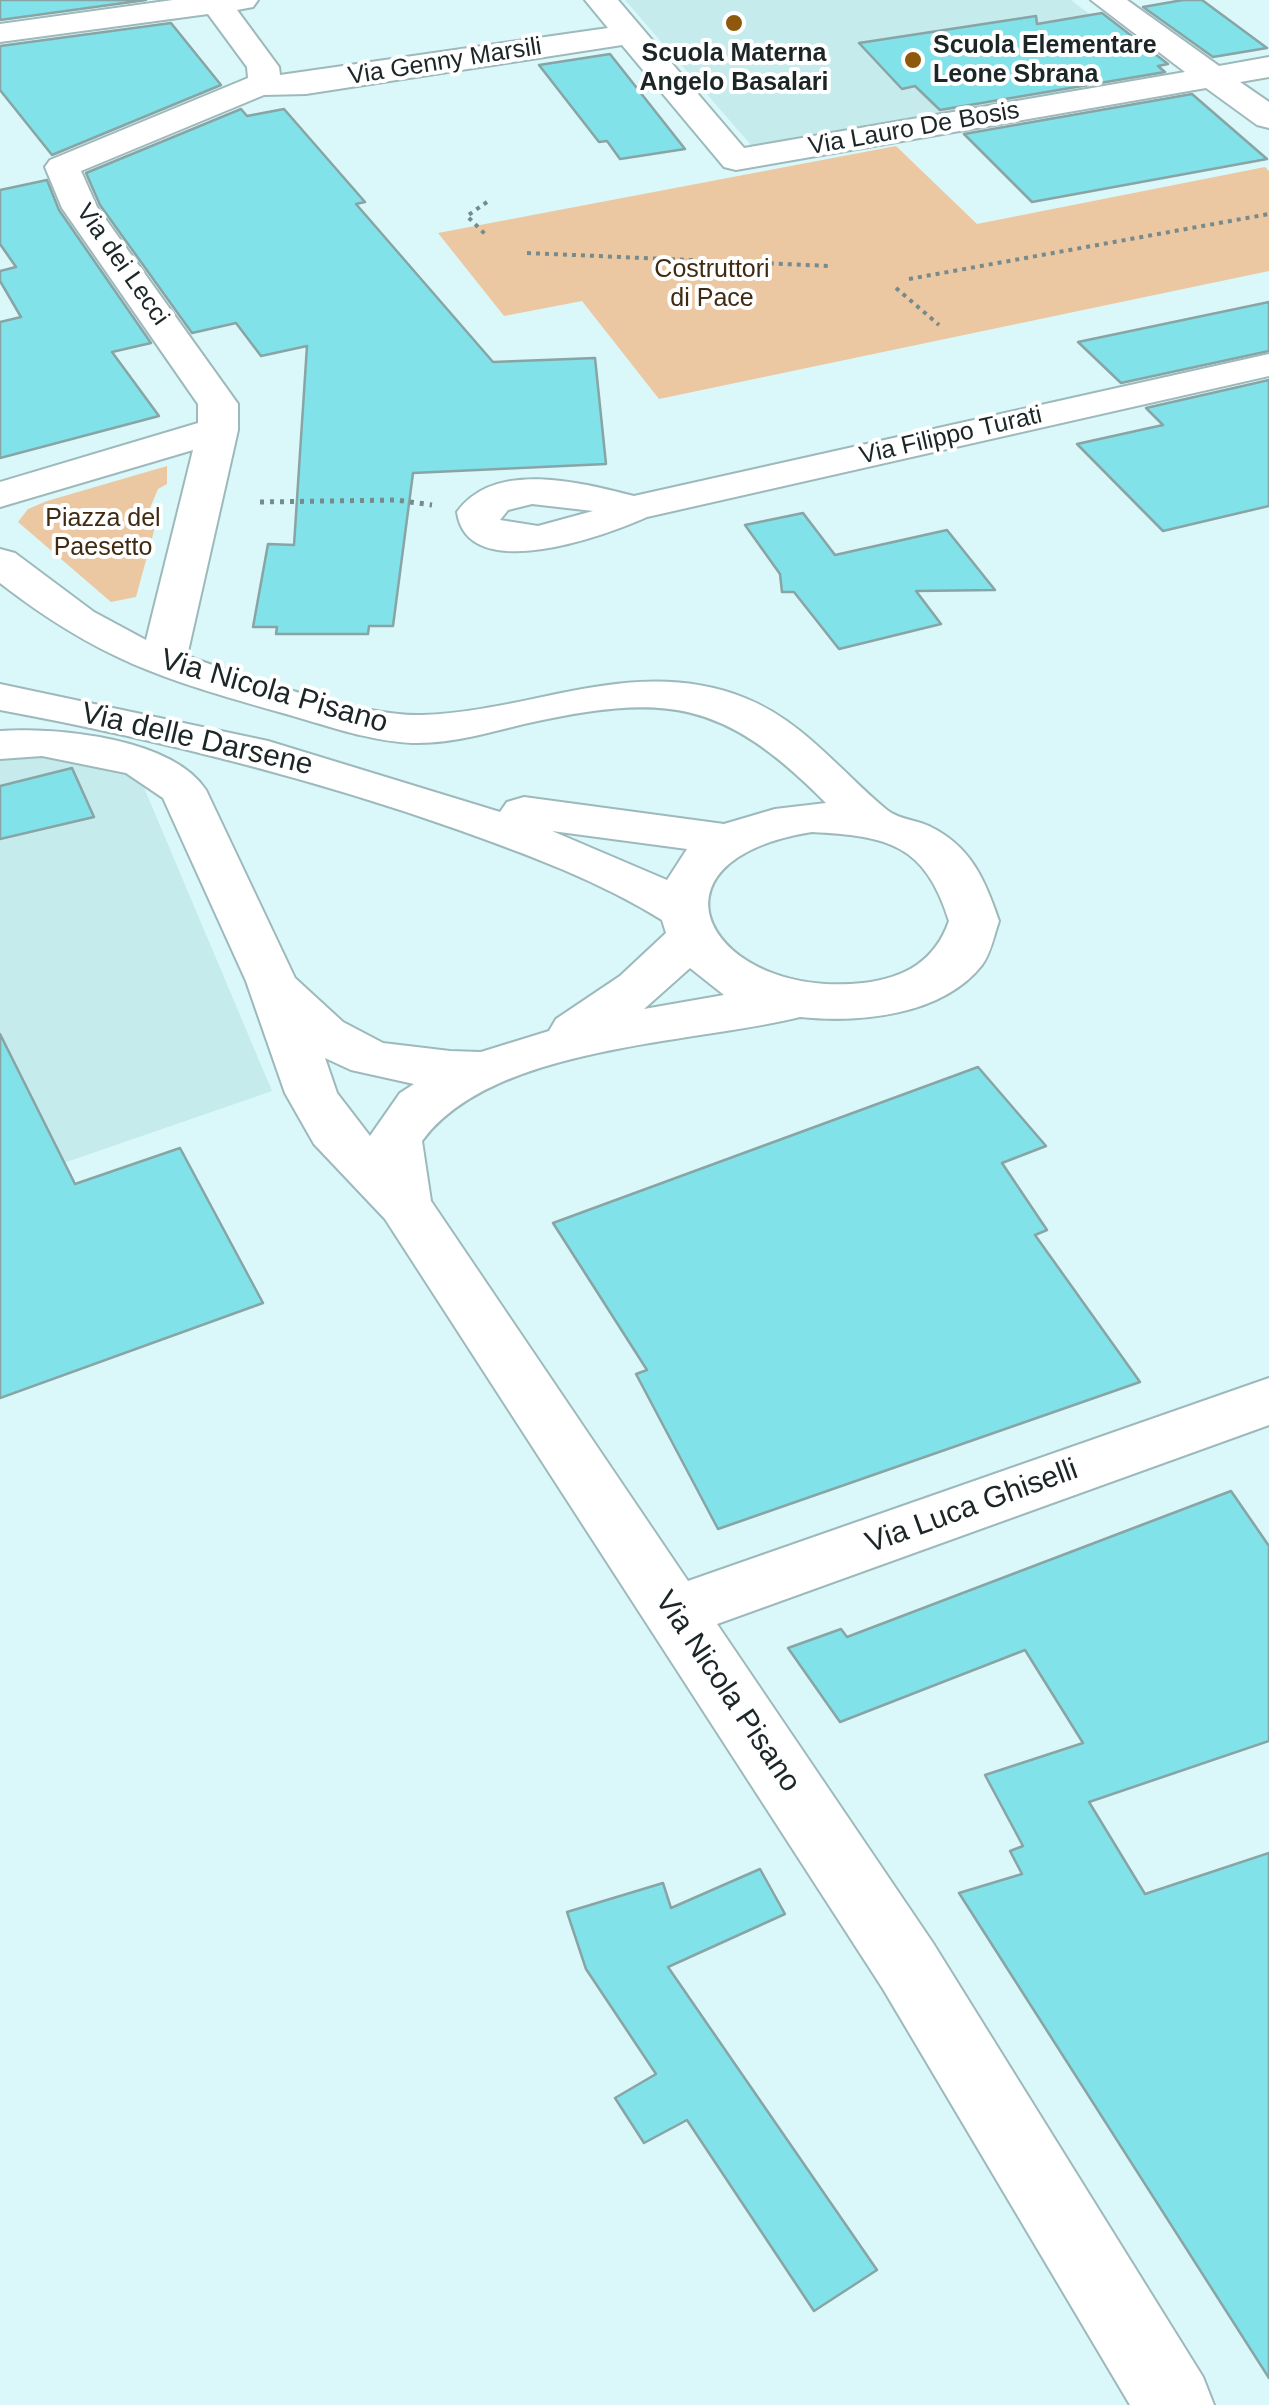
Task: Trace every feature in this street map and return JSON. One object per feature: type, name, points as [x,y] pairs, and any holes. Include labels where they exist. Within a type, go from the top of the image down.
[{"type":"street","points":[[601,0],[631,34]]},
{"type":"street","points":[[1106,0],[1269,118]]},
{"type":"street","points":[[0,33],[224,1],[263,67],[264,80],[259,85]]},
{"type":"street","name":"Via Genny Marsili","points":[[259,85],[306,84],[631,34]]},
{"type":"street","name":"Via Lauro De Bosis","points":[[631,34],[736,160],[1269,67]]},
{"type":"street","name":"Via dei Lecci","points":[[163,663],[218,430],[215,396],[80,208],[62,166],[259,85]]},
{"type":"street","name":"Via Filippo Turati","points":[[478,512],[490,500],[536,493],[590,497],[634,508],[1269,365]]},
{"type":"street","points":[[0,495],[218,430]]},
{"type":"street","name":"Via Nicola Pisano","points":[[0,562],[80,622],[163,663],[399,728],[440,728],[630,691],[689,694],[748,716],[805,755],[874,824]]},
{"type":"street","points":[[0,605],[80,622]]},
{"type":"street","name":"Via delle Darsene","points":[[0,697],[157,726],[393,789],[617,873],[688,924]]},
{"type":"street","name":"Via Nicola Pisano","points":[[748,716],[765,764],[766,782],[739,835],[694,872],[686,892],[688,924],[707,958],[730,977],[794,1001]]},
{"type":"street","points":[[0,744],[42,742],[141,762],[166,775],[193,804],[271,981],[299,1066],[333,1131],[404,1205]]},
{"type":"street","name":"Via delle Darsene","points":[[393,789],[572,820],[739,835]]},
{"type":"street","name":"Via Nicola Pisano","points":[[739,835],[812,817],[874,824],[927,845],[953,868],[970,894],[974,913],[964,950],[932,981],[909,993],[854,1005],[794,1001],[554,1045],[483,1070],[431,1097],[396,1134],[394,1154],[404,1205],[908,1966],[1175,2405]]},
{"type":"street","name":"Via Nicola Pisano","points":[[554,1045],[638,988],[688,924]]},
{"type":"street","points":[[271,981],[309,1026],[342,1048],[389,1063],[483,1070]]},
{"type":"street","name":"Via Luca Ghiselli","points":[[674,1613],[1269,1401]]},
{"type":"path","points":[[487,202],[467,216],[487,236]]},
{"type":"path","points":[[908,279],[1269,214]]},
{"type":"path","points":[[605,244],[611,257]]},
{"type":"path","points":[[526,253],[830,266]]},
{"type":"path","points":[[896,288],[939,325]]},
{"type":"path","points":[[199,504],[396,500],[478,512]]},
{"type":"shaded area","name":"Scuola Elementare Leone Sbrana","points":[[625,0],[1071,0],[1169,75],[751,145]]},
{"type":"shaded area","points":[[0,730],[129,752],[272,1091],[0,1185]]},
{"type":"green space","name":"Costruttori di Pace","points":[[896,146],[977,224],[1265,167],[1269,171],[1269,271],[659,399],[582,301],[504,316],[438,233]]},
{"type":"green space","name":"Piazza del Paesetto","points":[[167,466],[167,484],[158,489],[150,508],[157,520],[136,597],[111,602],[18,522],[28,509],[47,501]]},
{"type":"building","points":[[0,0],[146,0],[0,20]]},
{"type":"building","points":[[1202,0],[1267,48],[1213,57],[1143,7]]},
{"type":"building","points":[[1102,13],[1168,64],[1158,66],[1165,72],[940,110],[915,86],[902,89],[859,43],[1036,16],[1037,24]]},
{"type":"building","points":[[171,23],[221,85],[52,155],[0,90],[0,46]]},
{"type":"building","points":[[610,54],[685,149],[620,159],[607,141],[599,142],[539,65]]},
{"type":"building","points":[[1192,94],[1267,159],[1032,202],[964,134]]},
{"type":"building","points":[[241,109],[247,116],[284,109],[365,202],[356,204],[493,362],[595,358],[606,464],[413,473],[393,626],[369,626],[368,634],[276,634],[277,627],[253,627],[268,544],[294,545],[307,346],[261,356],[236,323],[192,333],[100,205],[86,173]]},
{"type":"building","points":[[47,180],[59,210],[151,343],[112,352],[159,416],[0,458],[0,322],[21,317],[0,281],[0,271],[16,267],[0,244],[0,190]]},
{"type":"building","points":[[1269,302],[1269,351],[1121,383],[1078,342]]},
{"type":"building","points":[[1269,380],[1269,506],[1163,531],[1077,444],[1163,425],[1146,408]]},
{"type":"building","points":[[803,513],[835,555],[947,530],[995,590],[916,591],[941,624],[839,649],[794,592],[782,592],[780,574],[745,525]]},
{"type":"building","points":[[72,768],[94,817],[0,839],[0,786]]},
{"type":"building","points":[[0,1034],[75,1184],[180,1148],[263,1303],[0,1398]]},
{"type":"building","points":[[978,1067],[1046,1146],[1002,1163],[1047,1230],[1035,1235],[1140,1382],[718,1529],[636,1374],[647,1370],[553,1223]]},
{"type":"building","points":[[1231,1491],[1269,1546],[1269,1741],[1089,1802],[1145,1894],[1269,1853],[1269,2378],[959,1893],[1022,1874],[1010,1851],[1023,1846],[985,1775],[1083,1743],[1025,1650],[840,1722],[788,1648],[841,1629],[847,1637]]},
{"type":"building","points":[[760,1869],[785,1914],[668,1967],[877,2270],[814,2311],[687,2120],[644,2143],[615,2098],[656,2074],[586,1969],[567,1912],[663,1883],[671,1908]]},
{"type":"place","name":"Scuola Materna Angelo Basalari","points":[[734,23]]},
{"type":"place","name":"Scuola Elementare Leone Sbrana","points":[[913,60]]}]
